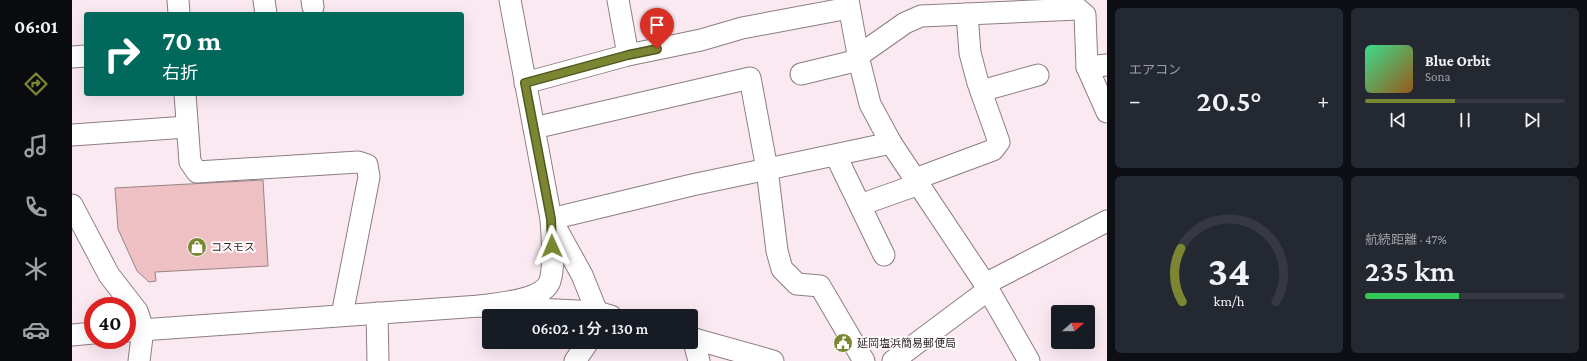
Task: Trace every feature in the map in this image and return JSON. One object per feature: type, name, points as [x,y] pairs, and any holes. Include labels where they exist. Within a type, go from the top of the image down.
[{"type":"street","points":[[178,0],[179,12]]},
{"type":"street","points":[[264,0],[266,12]]},
{"type":"street","points":[[136,330],[480,306],[531,297],[542,292],[550,282],[551,219],[510,0]]},
{"type":"street","points":[[618,0],[628,55]]},
{"type":"street","points":[[525,83],[628,55],[701,40],[742,28],[848,4],[870,104],[891,143],[986,287],[1029,361]]},
{"type":"street","points":[[802,74],[859,58],[905,23],[921,16],[1078,9],[1085,15],[1107,112]]},
{"type":"street","points":[[860,205],[993,150],[999,142],[981,91],[970,53],[967,14]]},
{"type":"street","points":[[72,57],[84,56]]},
{"type":"street","points":[[981,91],[1038,75]]},
{"type":"street","points":[[534,128],[750,78],[767,169],[777,251],[782,269],[797,284],[820,286],[864,361]]},
{"type":"street","points":[[185,96],[190,162],[197,172],[358,162],[367,165],[369,177],[342,315]]},
{"type":"street","points":[[72,135],[187,126]]},
{"type":"street","points":[[551,219],[692,185],[836,156],[891,143]]},
{"type":"street","points":[[836,156],[884,255]]},
{"type":"street","points":[[72,205],[109,275],[126,297]]},
{"type":"street","points":[[551,219],[599,309]]},
{"type":"street","points":[[893,361],[986,287],[1107,221]]},
{"type":"street","points":[[480,306],[521,309]]},
{"type":"street","points":[[377,313],[378,361]]},
{"type":"street","points":[[72,335],[84,334]]},
{"type":"street","points":[[698,340],[773,361]]},
{"type":"street","points":[[136,346],[140,361]]},
{"type":"street","points":[[575,361],[583,349]]},
{"type":"street","points":[[695,349],[699,361]]},
{"type":"building","name":"コスモス","points":[[263,180],[268,266],[155,272],[156,281],[149,282],[137,271],[118,229],[115,188]]},
{"type":"place","name":"コスモス","points":[[197,247]]},
{"type":"place","name":"延岡塩浜簡易郵便局","points":[[843,343]]},
{"type":"route","points":[[552,246],[551,219],[525,83],[628,55],[657,49]]}]
